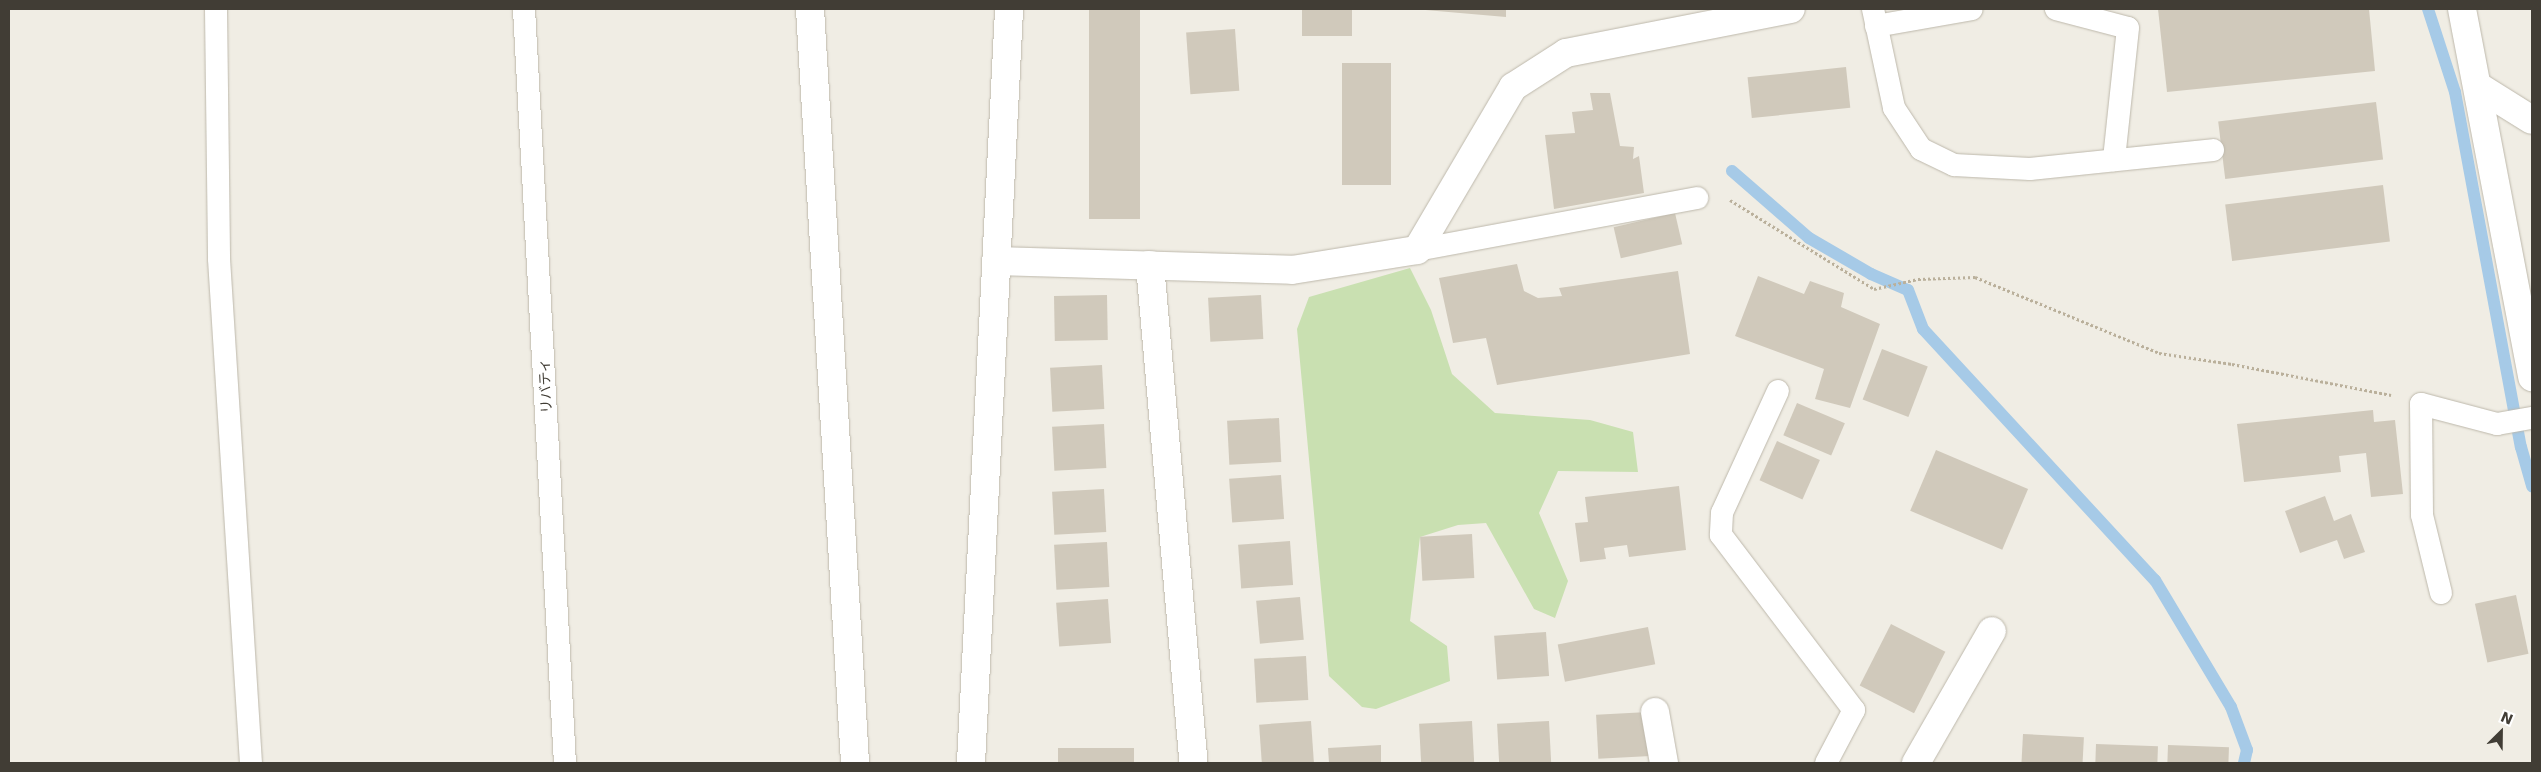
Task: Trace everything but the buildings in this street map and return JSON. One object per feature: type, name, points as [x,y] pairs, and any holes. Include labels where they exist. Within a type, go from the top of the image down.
[{"type":"street","points":[[810,9],[855,763]]},
{"type":"street","points":[[971,763],[1009,9]]},
{"type":"street","points":[[996,261],[1292,270],[1417,250],[1513,86],[1566,53],[1791,9]]},
{"type":"street","points":[[2462,9],[2479,86],[2532,377]]},
{"type":"street","points":[[2479,86],[2532,120]]},
{"type":"street","points":[[1150,266],[1194,763]]},
{"type":"street","points":[[1916,763],[1992,631]]},
{"type":"street","points":[[1655,712],[1664,763]]},
{"type":"lane","points":[[216,9],[219,259],[252,763]]},
{"type":"lane","name":"リバティ","points":[[524,9],[565,763]]},
{"type":"lane","points":[[1972,9],[1874,17],[1894,108],[1921,149],[1954,165],[2030,169],[2213,150]]},
{"type":"lane","points":[[2056,9],[2128,28],[2114,160]]},
{"type":"lane","points":[[1417,250],[1697,198]]},
{"type":"lane","points":[[1778,392],[1722,513],[1721,535],[1854,710],[1826,763]]},
{"type":"lane","points":[[2441,593],[2422,515],[2421,404],[2497,424],[2532,418]]},
{"type":"path","points":[[1697,198],[1718,192],[1874,289],[1918,279],[1975,277],[2159,354],[2241,366],[2383,393],[2421,404]]},
{"type":"green space","points":[[1410,268],[1431,310],[1452,374],[1495,413],[1590,420],[1633,432],[1638,472],[1558,471],[1539,513],[1568,581],[1555,618],[1534,609],[1486,523],[1458,525],[1420,537],[1410,621],[1447,646],[1450,681],[1376,709],[1362,707],[1329,676],[1297,329],[1309,297]]},
{"type":"waterway","points":[[2428,9],[2455,92],[2521,447],[2532,486]]},
{"type":"waterway","points":[[1732,171],[1809,238],[1871,274],[1908,290],[1923,329],[2155,580],[2231,707],[2247,750],[2244,763]]}]
